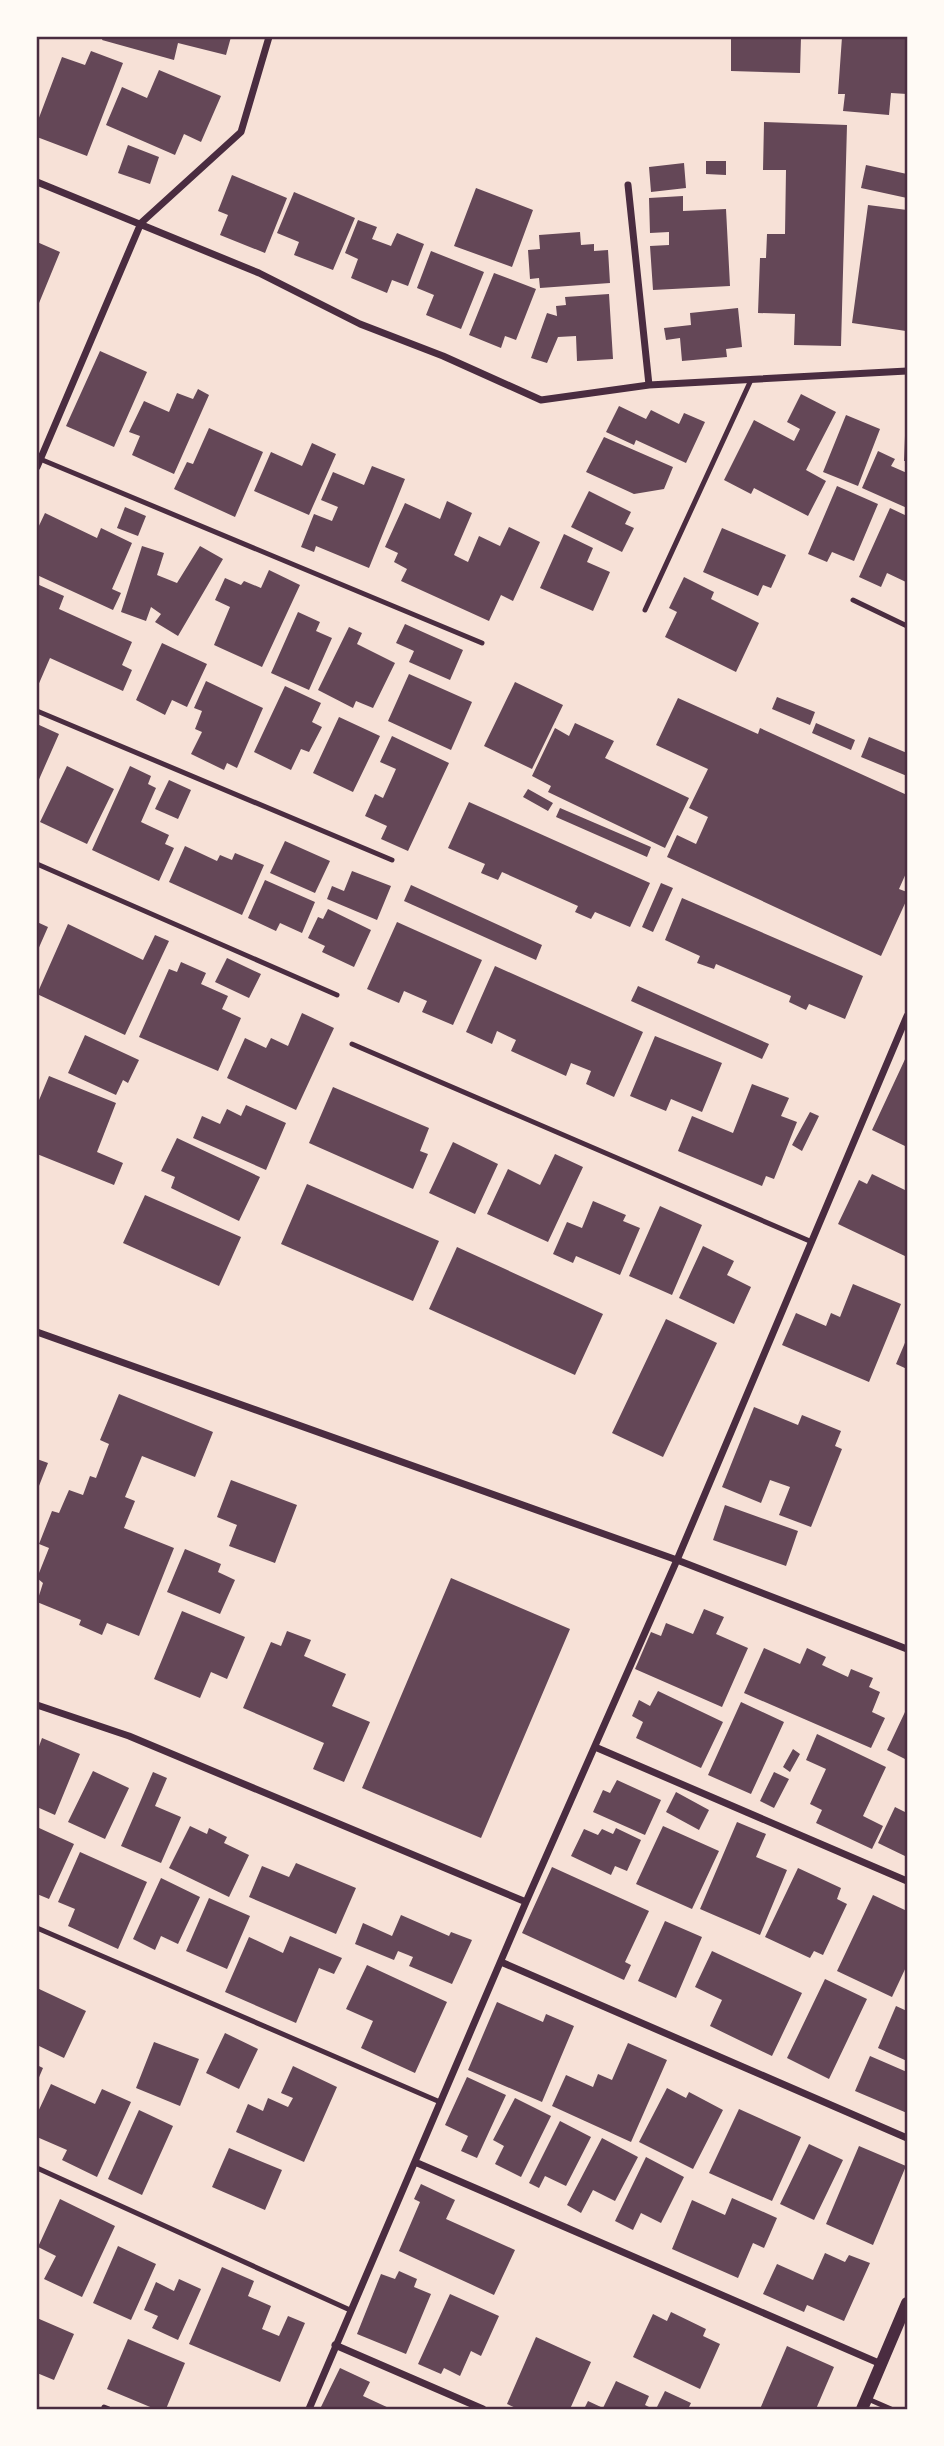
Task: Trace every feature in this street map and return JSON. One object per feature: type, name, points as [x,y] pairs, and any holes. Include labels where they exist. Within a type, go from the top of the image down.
[{"type":"street","points":[[37,467],[141,223],[242,132],[269,37]]},
{"type":"street","points":[[37,182],[259,272],[360,324],[443,356],[541,400],[649,385],[907,371]]},
{"type":"street","points":[[628,185],[649,385]]},
{"type":"street","points":[[309,2409],[526,1902],[677,1560],[906,1021]]},
{"type":"street","points":[[37,1332],[677,1560],[907,1649]]},
{"type":"street","points":[[37,1705],[129,1736],[526,1902]]},
{"type":"street","points":[[595,1747],[907,1881]]},
{"type":"street","points":[[501,1962],[907,2138]]},
{"type":"street","points":[[415,2162],[881,2364]]},
{"type":"street","points":[[864,2404],[907,2303]]},
{"type":"street","points":[[335,2345],[483,2409]]},
{"type":"lane","points":[[645,610],[751,380]]},
{"type":"lane","points":[[40,459],[482,643]]},
{"type":"lane","points":[[853,600],[907,626]]},
{"type":"lane","points":[[37,711],[392,860]]},
{"type":"lane","points":[[37,864],[337,995]]},
{"type":"lane","points":[[352,1044],[812,1242]]},
{"type":"lane","points":[[37,1928],[440,2102]]},
{"type":"lane","points":[[37,2168],[350,2310]]},
{"type":"lane","points":[[864,2404],[891,2409]]},
{"type":"building","points":[[103,37],[231,37],[226,55],[178,43],[174,60],[102,40]]},
{"type":"building","points":[[731,37],[801,37],[800,73],[731,71]]},
{"type":"building","points":[[842,37],[907,37],[907,94],[891,93],[889,115],[843,111],[845,94],[838,94]]},
{"type":"building","points":[[91,51],[123,63],[87,156],[37,137],[37,123],[62,57],[85,65]]},
{"type":"building","points":[[159,70],[221,96],[201,142],[184,134],[175,155],[106,125],[122,87],[147,98]]},
{"type":"building","points":[[764,122],[847,125],[841,346],[794,345],[795,314],[758,313],[760,258],[766,258],[767,234],[785,234],[786,170],[763,170]]},
{"type":"building","points":[[128,145],[159,157],[150,184],[118,173]]},
{"type":"building","points":[[706,161],[726,161],[726,175],[706,174]]},
{"type":"building","points":[[684,163],[686,188],[651,192],[649,167]]},
{"type":"building","points":[[866,165],[907,174],[907,198],[861,188]]},
{"type":"building","points":[[232,175],[287,198],[265,253],[220,235],[228,215],[218,211]]},
{"type":"building","points":[[476,188],[533,210],[512,267],[454,246]]},
{"type":"building","points":[[294,192],[355,218],[333,270],[294,255],[299,242],[277,233]]},
{"type":"building","points":[[683,196],[683,211],[726,209],[730,286],[653,290],[650,246],[669,245],[669,232],[650,233],[649,198]]},
{"type":"building","points":[[868,205],[907,210],[906,331],[852,323]]},
{"type":"building","points":[[358,220],[377,227],[372,239],[391,246],[397,233],[424,244],[408,286],[392,280],[387,293],[351,278],[358,259],[345,253]]},
{"type":"building","points":[[580,232],[581,245],[594,244],[594,251],[608,250],[610,283],[540,288],[539,278],[530,279],[528,250],[540,249],[539,235]]},
{"type":"building","points":[[37,242],[60,252],[37,308]]},
{"type":"building","points":[[431,251],[484,272],[461,329],[426,315],[434,295],[417,288]]},
{"type":"building","points":[[494,273],[536,289],[516,340],[505,336],[501,348],[469,335]]},
{"type":"building","points":[[609,294],[613,359],[577,361],[576,336],[558,337],[547,363],[531,358],[547,313],[557,316],[556,306],[566,305],[565,297]]},
{"type":"building","points":[[738,308],[742,347],[726,349],[727,357],[682,361],[680,338],[666,340],[664,328],[691,325],[690,313]]},
{"type":"building","points":[[100,351],[147,372],[114,447],[66,426]]},
{"type":"building","points":[[198,389],[209,395],[174,474],[132,455],[140,436],[129,432],[144,401],[169,412],[177,393],[193,399]]},
{"type":"building","points":[[801,394],[836,412],[806,470],[826,481],[808,516],[754,488],[751,494],[724,480],[754,420],[794,441],[800,429],[787,422]]},
{"type":"building","points":[[619,406],[646,419],[651,410],[679,424],[684,413],[705,422],[686,463],[636,440],[634,445],[606,432]]},
{"type":"building","points":[[846,415],[880,429],[858,486],[823,472]]},
{"type":"building","points":[[209,428],[263,452],[235,517],[174,489],[187,462],[193,464]]},
{"type":"building","points":[[907,436],[907,461],[904,461]]},
{"type":"building","points":[[604,437],[673,467],[664,489],[634,494],[586,472]]},
{"type":"building","points":[[312,443],[336,454],[309,515],[254,491],[271,452],[302,466]]},
{"type":"building","points":[[878,451],[895,459],[891,466],[907,473],[907,508],[862,488]]},
{"type":"building","points":[[372,466],[405,479],[369,568],[316,546],[314,552],[301,547],[314,514],[332,521],[338,507],[321,500],[333,472],[364,485]]},
{"type":"building","points":[[837,486],[878,504],[854,561],[832,552],[827,562],[808,554]]},
{"type":"building","points":[[589,491],[631,512],[625,524],[634,528],[622,552],[571,527]]},
{"type":"building","points":[[447,501],[472,513],[454,555],[468,562],[479,536],[500,546],[509,527],[540,542],[513,601],[501,595],[489,621],[401,581],[407,569],[394,562],[398,553],[385,547],[405,503],[440,519]]},
{"type":"building","points":[[125,507],[146,516],[138,536],[117,528]]},
{"type":"building","points":[[890,508],[907,516],[907,579],[906,582],[887,573],[881,587],[859,577]]},
{"type":"building","points":[[45,513],[97,538],[101,528],[132,543],[112,589],[121,593],[113,610],[37,575],[37,530]]},
{"type":"building","points":[[722,528],[786,555],[771,588],[763,585],[758,596],[703,572]]},
{"type":"building","points":[[564,534],[593,548],[587,562],[610,572],[593,611],[540,588]]},
{"type":"building","points":[[142,546],[164,553],[157,575],[177,583],[200,546],[223,559],[178,636],[155,622],[161,614],[151,607],[146,621],[121,612]]},
{"type":"building","points":[[269,570],[300,585],[262,667],[214,645],[230,607],[215,600],[225,578],[241,585],[244,581],[261,588]]},
{"type":"building","points":[[684,577],[714,592],[711,599],[759,623],[736,672],[665,637],[677,612],[669,608]]},
{"type":"building","points":[[37,584],[64,596],[59,609],[132,642],[122,665],[132,670],[123,691],[50,658],[37,688]]},
{"type":"building","points":[[298,612],[320,622],[316,631],[332,638],[309,690],[271,673]]},
{"type":"building","points":[[405,624],[463,650],[450,680],[409,662],[414,651],[396,643]]},
{"type":"building","points":[[349,627],[362,633],[357,644],[395,663],[373,708],[356,701],[353,708],[318,690]]},
{"type":"building","points":[[162,643],[207,664],[187,707],[172,700],[165,715],[136,700]]},
{"type":"building","points":[[409,674],[472,702],[451,750],[388,721]]},
{"type":"building","points":[[206,681],[263,708],[237,768],[227,763],[224,770],[191,754],[202,732],[195,729],[202,711],[194,708]]},
{"type":"building","points":[[515,682],[563,705],[532,769],[484,746]]},
{"type":"building","points":[[285,686],[321,703],[312,722],[322,727],[309,752],[301,749],[291,770],[254,752]]},
{"type":"building","points":[[777,697],[815,712],[810,725],[772,709]]},
{"type":"building","points":[[678,698],[758,734],[760,728],[907,795],[907,871],[899,889],[907,892],[907,899],[881,956],[667,857],[677,835],[696,844],[708,817],[689,808],[708,769],[656,745]]},
{"type":"building","points":[[339,717],[380,736],[353,792],[313,773]]},
{"type":"building","points":[[575,723],[614,741],[605,758],[689,798],[665,848],[548,792],[551,786],[532,776],[555,728],[569,736]]},
{"type":"building","points":[[816,723],[855,740],[851,750],[812,733]]},
{"type":"building","points":[[37,724],[59,734],[37,784]]},
{"type":"building","points":[[392,736],[449,763],[408,851],[381,839],[387,826],[365,816],[375,794],[383,798],[396,769],[380,762]]},
{"type":"building","points":[[869,737],[907,753],[907,776],[861,757]]},
{"type":"building","points":[[67,766],[114,789],[87,844],[40,822]]},
{"type":"building","points":[[130,766],[151,776],[148,784],[156,788],[141,822],[169,835],[165,844],[174,848],[159,881],[92,850]]},
{"type":"building","points":[[169,780],[191,790],[178,819],[155,809]]},
{"type":"building","points":[[528,789],[553,803],[548,811],[523,797]]},
{"type":"building","points":[[469,802],[650,883],[630,927],[595,912],[591,919],[575,912],[578,906],[502,872],[498,880],[481,873],[485,864],[448,848]]},
{"type":"building","points":[[560,808],[651,847],[647,857],[556,817]]},
{"type":"building","points":[[285,841],[330,861],[315,893],[270,873]]},
{"type":"building","points":[[185,846],[217,861],[220,855],[232,860],[235,853],[264,865],[242,915],[169,882]]},
{"type":"building","points":[[352,871],[391,886],[377,920],[327,899],[332,886],[344,891]]},
{"type":"building","points":[[265,880],[315,902],[302,933],[280,923],[276,931],[248,918]]},
{"type":"building","points":[[661,883],[673,888],[653,932],[642,927]]},
{"type":"building","points":[[411,885],[542,945],[536,960],[404,901]]},
{"type":"building","points":[[682,898],[863,976],[845,1019],[809,1004],[806,1010],[789,1002],[791,996],[716,964],[714,969],[697,963],[700,956],[665,940]]},
{"type":"building","points":[[328,909],[371,930],[354,967],[322,952],[325,946],[308,938],[318,917],[323,919]]},
{"type":"building","points":[[37,922],[48,927],[37,952]]},
{"type":"building","points":[[397,922],[482,960],[453,1025],[422,1012],[427,1001],[404,991],[399,1003],[367,989]]},
{"type":"building","points":[[68,924],[143,960],[155,935],[169,941],[125,1035],[37,994]]},
{"type":"building","points":[[227,958],[261,974],[249,998],[215,982]]},
{"type":"building","points":[[181,962],[206,973],[201,984],[228,996],[222,1009],[241,1018],[218,1071],[139,1037],[169,969],[177,972]]},
{"type":"building","points":[[495,966],[643,1032],[614,1097],[586,1084],[591,1071],[571,1063],[566,1076],[511,1051],[516,1040],[497,1031],[492,1044],[466,1032]]},
{"type":"building","points":[[638,986],[769,1044],[762,1059],[631,1001]]},
{"type":"building","points":[[302,1013],[334,1028],[296,1110],[227,1078],[245,1038],[266,1048],[271,1038],[288,1046]]},
{"type":"building","points":[[85,1035],[139,1060],[128,1083],[123,1080],[116,1095],[68,1073]]},
{"type":"building","points":[[655,1036],[722,1063],[702,1112],[671,1099],[666,1111],[630,1096]]},
{"type":"building","points":[[907,1055],[907,1147],[872,1130]]},
{"type":"building","points":[[49,1076],[116,1103],[97,1152],[123,1163],[114,1185],[37,1154],[37,1105]]},
{"type":"building","points":[[752,1084],[789,1098],[781,1116],[797,1122],[774,1179],[766,1176],[762,1186],[678,1151],[692,1116],[733,1133]]},
{"type":"building","points":[[333,1087],[429,1128],[420,1151],[428,1154],[413,1189],[309,1143]]},
{"type":"building","points":[[246,1105],[286,1123],[266,1170],[193,1138],[202,1116],[220,1124],[227,1109],[241,1116]]},
{"type":"building","points":[[810,1112],[819,1116],[802,1151],[792,1145]]},
{"type":"building","points":[[177,1138],[260,1177],[239,1221],[171,1188],[175,1177],[161,1171]]},
{"type":"building","points":[[453,1142],[498,1164],[475,1214],[429,1193]]},
{"type":"building","points":[[555,1154],[583,1167],[548,1242],[487,1214],[508,1169],[540,1185]]},
{"type":"building","points":[[872,1174],[907,1191],[907,1257],[838,1224],[859,1180],[867,1184]]},
{"type":"building","points":[[307,1184],[439,1241],[413,1301],[281,1244]]},
{"type":"building","points":[[145,1195],[241,1237],[219,1286],[123,1243]]},
{"type":"building","points":[[593,1201],[626,1215],[623,1221],[640,1228],[620,1275],[576,1256],[573,1263],[553,1254],[567,1222],[582,1228]]},
{"type":"building","points":[[660,1206],[702,1225],[672,1295],[629,1276]]},
{"type":"building","points":[[703,1246],[734,1261],[727,1275],[751,1287],[734,1324],[679,1298]]},
{"type":"building","points":[[457,1247],[603,1314],[575,1375],[429,1309]]},
{"type":"building","points":[[853,1284],[901,1304],[869,1382],[782,1345],[796,1313],[826,1326],[831,1313],[840,1317]]},
{"type":"building","points":[[666,1319],[717,1343],[663,1457],[612,1433]]},
{"type":"building","points":[[907,1338],[907,1369],[896,1364]]},
{"type":"building","points":[[119,1394],[213,1432],[195,1477],[142,1456],[125,1497],[135,1501],[124,1528],[174,1548],[139,1636],[107,1623],[102,1635],[79,1625],[81,1620],[37,1602],[43,1583],[37,1578],[49,1548],[39,1544],[52,1511],[59,1513],[69,1490],[83,1495],[90,1476],[96,1478],[109,1444],[100,1440]]},
{"type":"building","points":[[754,1407],[798,1425],[802,1415],[841,1431],[835,1446],[842,1449],[811,1527],[779,1515],[790,1487],[770,1480],[761,1503],[722,1487]]},
{"type":"building","points":[[37,1459],[48,1463],[37,1491]]},
{"type":"building","points":[[231,1480],[297,1505],[275,1563],[229,1546],[237,1525],[217,1517]]},
{"type":"building","points":[[725,1505],[798,1531],[786,1566],[713,1540]]},
{"type":"building","points":[[185,1549],[221,1564],[218,1572],[235,1580],[220,1614],[167,1592]]},
{"type":"building","points":[[451,1578],[570,1629],[481,1838],[362,1788]]},
{"type":"building","points":[[704,1609],[724,1617],[716,1634],[748,1648],[722,1707],[635,1669],[651,1632],[661,1636],[666,1623],[693,1634]]},
{"type":"building","points":[[182,1611],[245,1637],[227,1679],[211,1672],[200,1698],[154,1679]]},
{"type":"building","points":[[287,1631],[311,1640],[304,1656],[346,1674],[332,1706],[370,1722],[344,1782],[313,1769],[324,1743],[243,1708],[271,1642],[281,1646]]},
{"type":"building","points":[[764,1648],[800,1664],[807,1648],[826,1657],[822,1665],[848,1677],[851,1669],[873,1678],[869,1687],[880,1692],[872,1712],[885,1718],[871,1748],[744,1693]]},
{"type":"building","points":[[658,1691],[723,1722],[701,1768],[636,1738],[643,1722],[632,1716],[639,1700],[650,1706]]},
{"type":"building","points":[[741,1702],[784,1722],[751,1794],[708,1775]]},
{"type":"building","points":[[905,1712],[907,1713],[907,1760],[887,1750]]},
{"type":"building","points":[[817,1734],[886,1767],[863,1816],[883,1826],[872,1849],[816,1823],[822,1810],[810,1804],[826,1769],[806,1760]]},
{"type":"building","points":[[42,1738],[80,1754],[55,1815],[37,1807],[37,1752]]},
{"type":"building","points":[[793,1749],[800,1754],[790,1772],[783,1767]]},
{"type":"building","points":[[93,1771],[129,1788],[105,1839],[68,1822]]},
{"type":"building","points":[[153,1772],[167,1778],[155,1806],[181,1817],[161,1863],[121,1846]]},
{"type":"building","points":[[774,1772],[789,1779],[774,1808],[760,1801]]},
{"type":"building","points":[[617,1780],[661,1800],[645,1835],[593,1812],[603,1790],[610,1793]]},
{"type":"building","points":[[676,1792],[709,1810],[699,1830],[666,1812]]},
{"type":"building","points":[[895,1807],[907,1813],[907,1857],[878,1843]]},
{"type":"building","points":[[737,1822],[766,1834],[756,1857],[787,1870],[760,1935],[700,1909]]},
{"type":"building","points":[[190,1826],[207,1834],[209,1828],[227,1837],[224,1843],[249,1855],[229,1897],[169,1868]]},
{"type":"building","points":[[663,1826],[719,1851],[692,1909],[636,1884]]},
{"type":"building","points":[[37,1827],[74,1844],[49,1899],[37,1894]]},
{"type":"building","points":[[616,1828],[641,1840],[627,1871],[615,1866],[611,1875],[571,1856],[584,1829],[598,1835],[602,1829],[613,1834]]},
{"type":"building","points":[[80,1852],[147,1882],[118,1949],[68,1926],[75,1909],[58,1902]]},
{"type":"building","points":[[296,1863],[356,1888],[336,1934],[249,1897],[262,1866],[289,1877]]},
{"type":"building","points":[[552,1867],[649,1911],[625,1962],[631,1965],[624,1980],[522,1933]]},
{"type":"building","points":[[798,1868],[841,1888],[837,1899],[847,1904],[823,1955],[814,1951],[810,1958],[765,1937]]},
{"type":"building","points":[[161,1878],[200,1897],[178,1944],[161,1936],[155,1950],[133,1939]]},
{"type":"building","points":[[873,1895],[907,1911],[907,1965],[892,1997],[837,1971]]},
{"type":"building","points":[[209,1898],[250,1916],[227,1969],[186,1951]]},
{"type":"building","points":[[401,1915],[449,1936],[451,1932],[472,1940],[452,1984],[409,1966],[413,1957],[398,1951],[394,1960],[355,1944],[363,1923],[392,1936]]},
{"type":"building","points":[[665,1921],[702,1937],[676,1998],[638,1981]]},
{"type":"building","points":[[290,1936],[342,1958],[334,1974],[319,1968],[296,2023],[225,1992],[249,1937],[283,1953]]},
{"type":"building","points":[[712,1951],[802,1993],[772,2056],[710,2026],[722,2000],[695,1987]]},
{"type":"building","points":[[367,1965],[447,2002],[415,2073],[361,2048],[373,2021],[346,2009]]},
{"type":"building","points":[[825,1979],[867,1999],[829,2079],[787,2058]]},
{"type":"building","points":[[37,1988],[86,2011],[64,2058],[37,2045]]},
{"type":"building","points":[[497,2002],[543,2022],[546,2014],[574,2026],[542,2102],[468,2070]]},
{"type":"building","points":[[896,2006],[907,2011],[907,2061],[878,2048]]},
{"type":"building","points":[[225,2033],[258,2049],[239,2089],[206,2073]]},
{"type":"building","points":[[154,2042],[199,2059],[180,2106],[136,2088]]},
{"type":"building","points":[[628,2043],[667,2060],[631,2142],[552,2106],[566,2075],[593,2087],[598,2074],[612,2080]]},
{"type":"building","points":[[870,2056],[907,2072],[907,2113],[855,2091]]},
{"type":"building","points":[[37,2065],[43,2068],[37,2082]]},
{"type":"building","points":[[293,2066],[337,2087],[304,2162],[236,2132],[248,2104],[263,2111],[268,2098],[288,2107],[293,2098],[281,2093]]},
{"type":"building","points":[[467,2077],[506,2095],[477,2158],[461,2151],[468,2136],[445,2125]]},
{"type":"building","points":[[51,2084],[95,2104],[102,2089],[131,2102],[97,2177],[62,2160],[67,2150],[37,2137],[37,2114]]},
{"type":"building","points":[[667,2088],[686,2098],[689,2092],[723,2110],[693,2169],[639,2142]]},
{"type":"building","points":[[515,2098],[551,2116],[521,2177],[495,2164],[504,2146],[493,2140]]},
{"type":"building","points":[[739,2109],[801,2137],[772,2201],[709,2173]]},
{"type":"building","points":[[139,2110],[173,2126],[142,2195],[108,2179]]},
{"type":"building","points":[[560,2121],[591,2137],[566,2186],[545,2176],[539,2188],[529,2183]]},
{"type":"building","points":[[602,2138],[638,2157],[615,2201],[593,2190],[581,2213],[567,2205]]},
{"type":"building","points":[[809,2144],[843,2160],[814,2220],[780,2204]]},
{"type":"building","points":[[859,2146],[906,2166],[873,2245],[826,2224]]},
{"type":"building","points":[[229,2148],[282,2170],[265,2210],[212,2187]]},
{"type":"building","points":[[646,2157],[684,2177],[661,2223],[641,2213],[633,2230],[615,2221]]},
{"type":"building","points":[[421,2184],[455,2200],[446,2219],[515,2250],[494,2295],[399,2251],[420,2202],[414,2199]]},
{"type":"building","points":[[732,2198],[777,2218],[764,2248],[753,2243],[738,2278],[672,2249],[692,2200],[725,2215]]},
{"type":"building","points":[[60,2199],[115,2226],[82,2297],[44,2279],[56,2256],[38,2247]]},
{"type":"building","points":[[118,2246],[156,2264],[131,2320],[93,2303]]},
{"type":"building","points":[[825,2253],[845,2262],[849,2255],[870,2263],[844,2321],[807,2305],[804,2312],[763,2294],[777,2264],[813,2280]]},
{"type":"building","points":[[222,2267],[254,2281],[248,2296],[271,2306],[262,2329],[279,2336],[288,2316],[305,2323],[280,2382],[189,2344]]},
{"type":"building","points":[[399,2271],[417,2279],[414,2287],[431,2294],[406,2354],[357,2334],[381,2274],[395,2279]]},
{"type":"building","points":[[179,2279],[201,2289],[178,2340],[152,2328],[158,2316],[144,2310],[156,2282],[174,2291]]},
{"type":"building","points":[[450,2294],[499,2316],[481,2356],[471,2351],[460,2376],[444,2368],[441,2374],[418,2364]]},
{"type":"building","points":[[671,2312],[706,2329],[703,2336],[720,2344],[700,2389],[633,2357],[653,2314],[667,2321]]},
{"type":"building","points":[[37,2318],[74,2334],[54,2380],[37,2373]]},
{"type":"building","points":[[536,2337],[591,2362],[570,2409],[518,2409],[507,2404]]},
{"type":"building","points":[[128,2339],[185,2363],[166,2409],[155,2409],[107,2389]]},
{"type":"building","points":[[787,2346],[834,2367],[816,2409],[760,2409]]},
{"type":"building","points":[[340,2368],[370,2382],[363,2396],[391,2409],[320,2409]]},
{"type":"building","points":[[616,2381],[649,2396],[645,2405],[653,2409],[584,2409],[588,2401],[603,2408]]},
{"type":"building","points":[[665,2391],[691,2403],[688,2409],[656,2409]]}]
